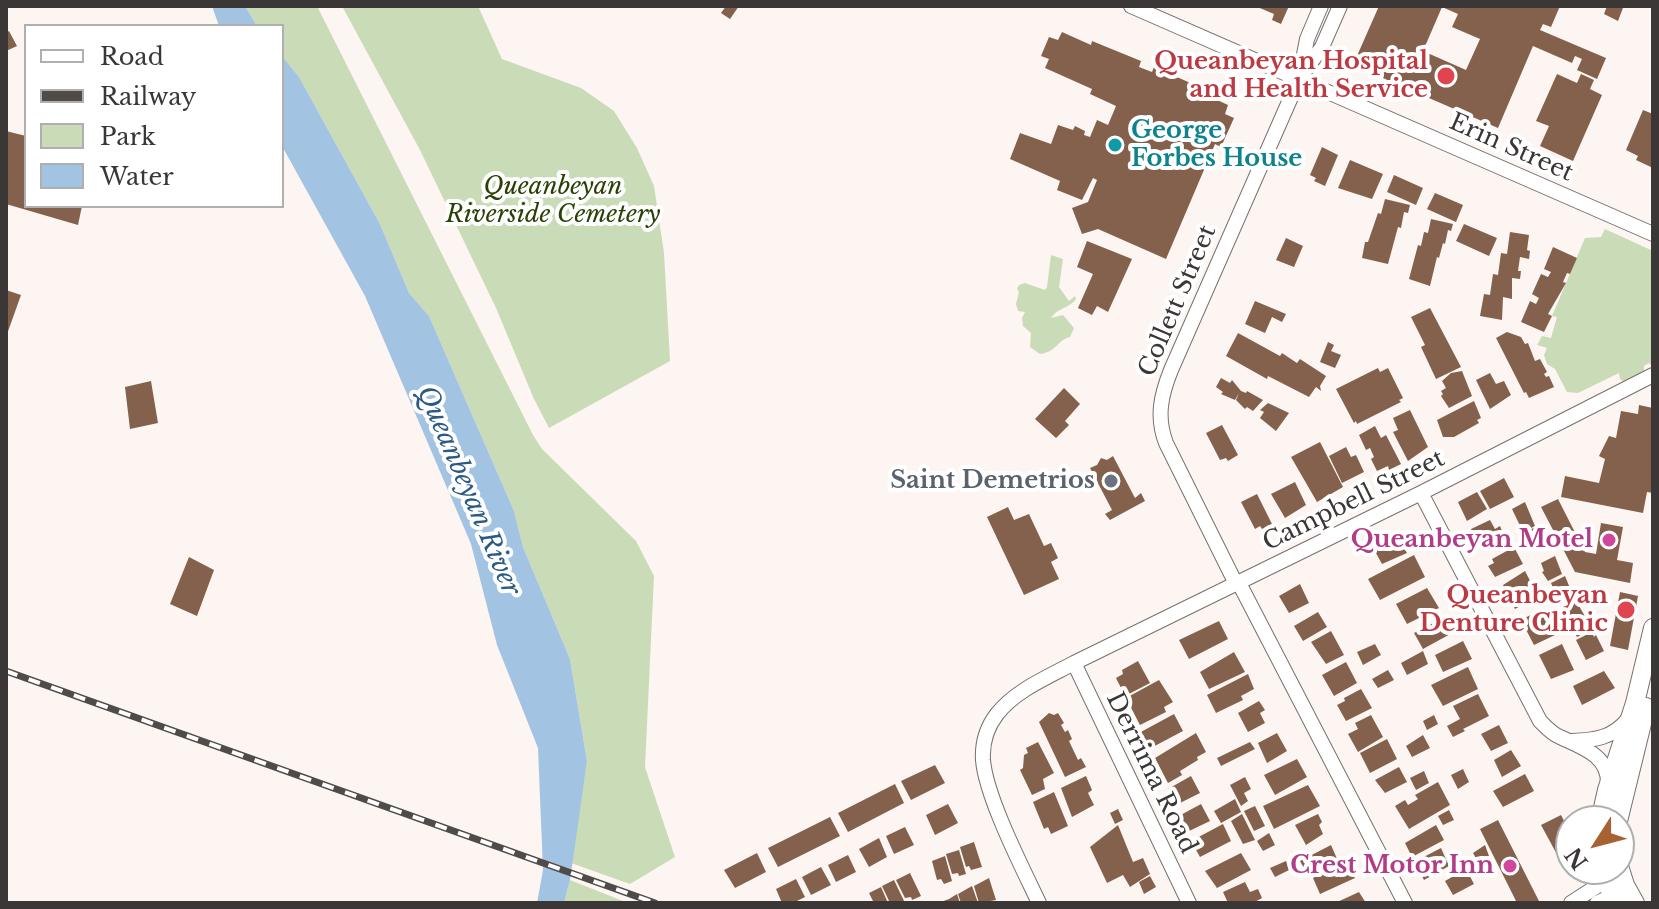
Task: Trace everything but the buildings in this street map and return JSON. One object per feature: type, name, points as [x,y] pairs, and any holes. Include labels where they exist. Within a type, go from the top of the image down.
[{"type":"main road","points":[[1604,805],[1635,703],[1653,628]]},
{"type":"main road","points":[[1622,805],[1653,683]]},
{"type":"main road","points":[[1610,885],[1635,903]]},
{"type":"street","name":"Erin Street","points":[[1131,6],[1653,234]]},
{"type":"street","name":"Collett Street","points":[[1299,79],[1307,39],[1321,6]]},
{"type":"street","name":"Collett Street","points":[[1340,6],[1322,47],[1299,79],[1171,370],[1161,401],[1160,421],[1166,443],[1237,583],[1405,903]]},
{"type":"street","name":"Campbell Street","points":[[1039,903],[987,779],[983,761],[983,743],[998,712],[1041,680],[1074,663],[1653,375]]},
{"type":"street","points":[[1421,493],[1532,708],[1550,731],[1593,753],[1608,775],[1607,790]]},
{"type":"street","name":"Derrima Road","points":[[1074,663],[1189,903]]},
{"type":"street","points":[[1572,741],[1595,739],[1613,733],[1626,721],[1635,703]]},
{"type":"street","points":[[1571,903],[1610,885]]},
{"type":"green space","points":[[245,6],[317,6],[533,435],[542,449],[636,541],[654,576],[645,767],[675,857],[630,884],[571,863],[587,761],[570,659],[523,547],[514,511],[429,316],[409,293],[380,224],[299,77],[284,58],[284,24],[256,24]]},
{"type":"green space","name":"Queanbeyan Riverside Cemetery","points":[[342,6],[478,6],[502,59],[581,88],[614,111],[637,148],[654,186],[664,253],[670,361],[549,428],[496,308],[420,150]]},
{"type":"green space","points":[[1605,229],[1653,251],[1653,367],[1649,363],[1644,366],[1644,377],[1627,384],[1620,379],[1619,373],[1578,393],[1567,392],[1555,369],[1547,364],[1544,355],[1547,348],[1537,345],[1542,336],[1551,338],[1557,317],[1552,316],[1585,238],[1601,237]]},
{"type":"green space","points":[[1051,255],[1063,259],[1059,287],[1069,301],[1075,296],[1076,299],[1051,318],[1063,315],[1074,328],[1070,337],[1040,354],[1030,347],[1031,333],[1023,326],[1025,312],[1018,311],[1016,304],[1017,289],[1025,283],[1045,290]]},
{"type":"green space","points":[[570,880],[628,903],[564,903]]},
{"type":"water","points":[[212,6],[245,6],[256,24],[218,24]]},
{"type":"water","name":"Queanbeyan River","points":[[284,58],[299,77],[380,224],[409,293],[429,316],[514,511],[523,547],[570,659],[587,761],[564,903],[537,903],[543,870],[538,748],[497,645],[471,544],[365,296],[284,150]]},
{"type":"railway","points":[[6,671],[655,903]]},
{"type":"place","name":"Queanbeyan Hospital and Health Service","points":[[1446,76]]},
{"type":"place","name":"George Forbes House","points":[[1115,145]]},
{"type":"place","name":"Saint Demetrios","points":[[1111,481]]},
{"type":"place","name":"Queanbeyan Motel","points":[[1609,540]]},
{"type":"place","name":"Queanbeyan Denture Clinic","points":[[1626,610]]},
{"type":"place","name":"Crest Motor Inn","points":[[1510,866]]}]
